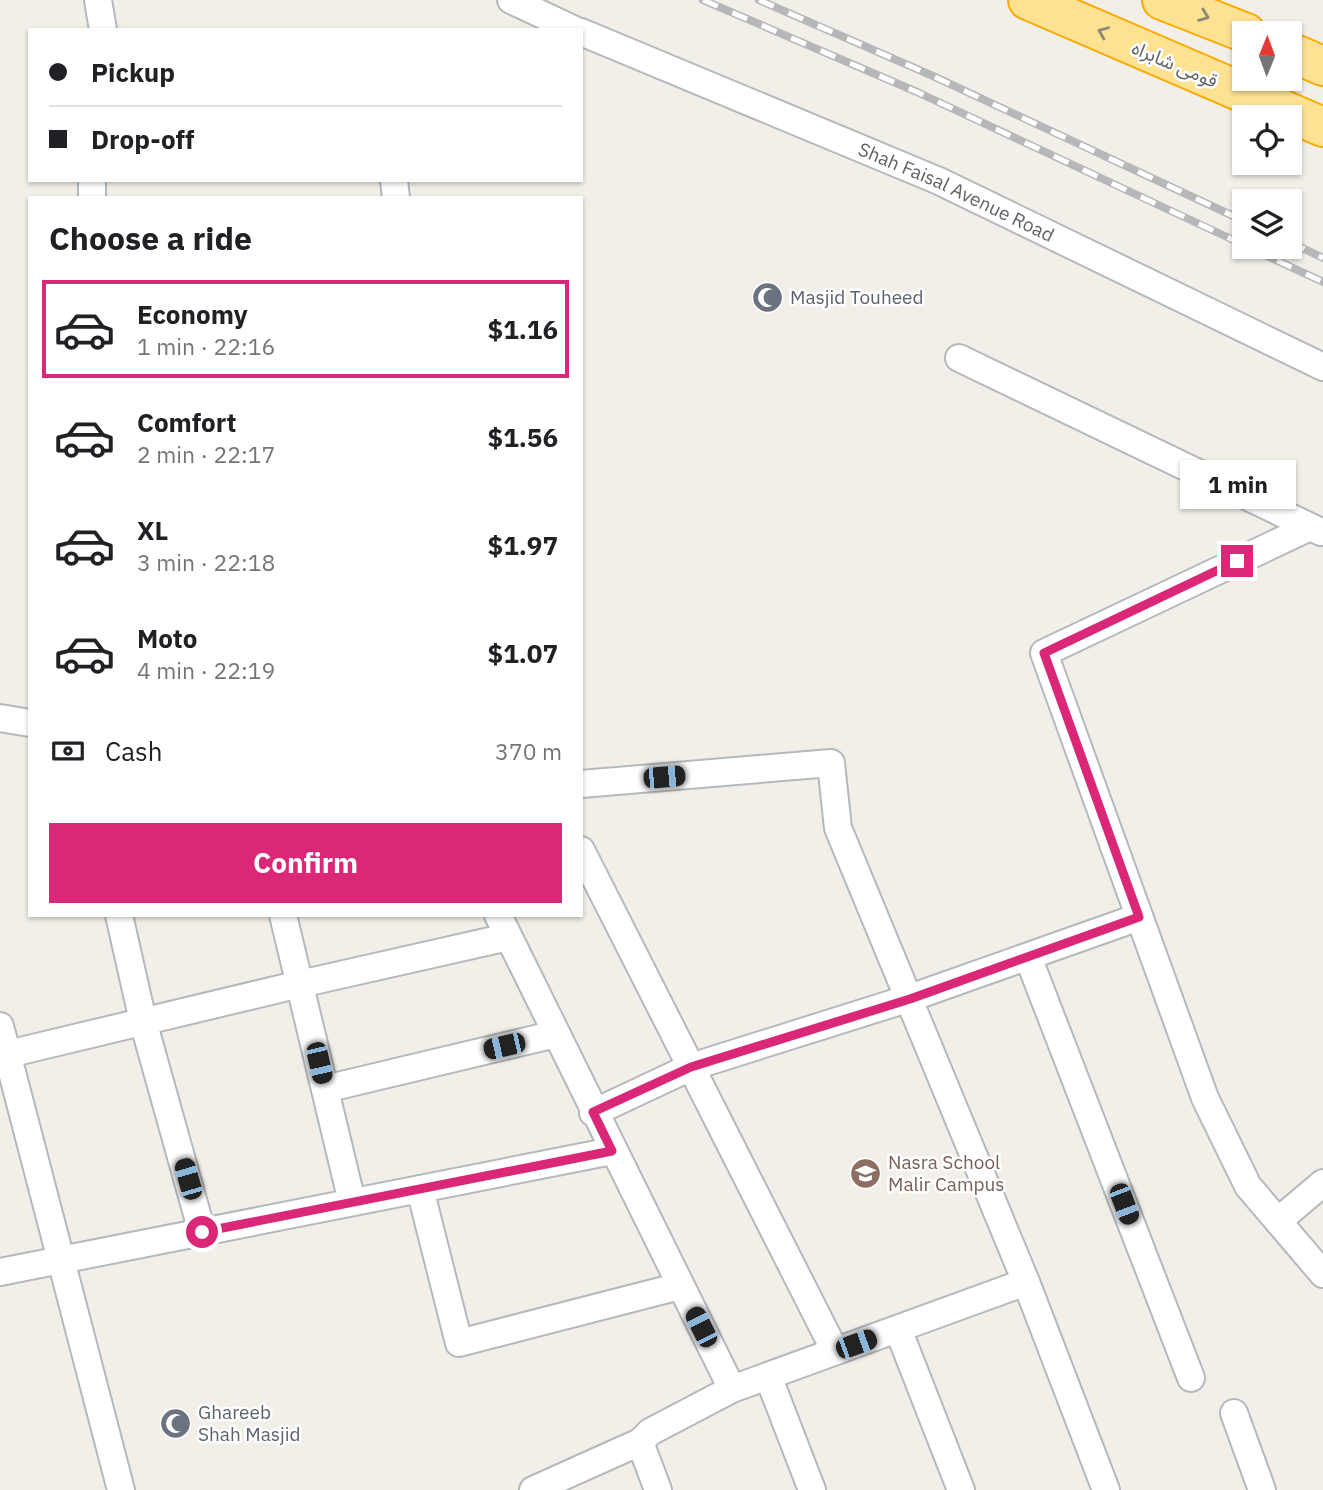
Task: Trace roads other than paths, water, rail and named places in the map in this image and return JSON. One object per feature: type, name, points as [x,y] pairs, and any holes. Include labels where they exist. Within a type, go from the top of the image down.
[{"type":"highway","name":"قومی شاہراہ","points":[[1028,0],[1323,127]]},
{"type":"highway","points":[[1163,0],[1232,27]]},
{"type":"highway","points":[[1302,57],[1323,66]]},
{"type":"street","points":[[97,0],[103,28]]},
{"type":"street","points":[[511,0],[571,28]]},
{"type":"street","name":"Shah Faisal Avenue Road","points":[[583,33],[939,181],[1323,367]]},
{"type":"street","points":[[959,358],[1316,530]]},
{"type":"street","points":[[1316,530],[1044,653],[1205,1098],[1248,1186],[1323,1274]]},
{"type":"street","points":[[0,718],[28,723]]},
{"type":"street","points":[[583,784],[831,763],[838,828],[1026,1282],[1107,1490]]},
{"type":"street","points":[[583,853],[835,1351]]},
{"type":"street","points":[[119,917],[143,1021],[202,1232]]},
{"type":"street","points":[[283,917],[352,1202]]},
{"type":"street","points":[[593,1112],[691,1067],[910,999],[1139,917]]},
{"type":"street","points":[[7,1072],[143,1021],[300,984],[503,926],[732,1389]]},
{"type":"street","points":[[1028,957],[1191,1378]]},
{"type":"street","points":[[0,1026],[7,1072],[62,1260],[121,1490]]},
{"type":"street","points":[[325,1089],[556,1034]]},
{"type":"street","points":[[0,1272],[612,1151]]},
{"type":"street","points":[[1278,1221],[1323,1183]]},
{"type":"street","points":[[420,1189],[460,1343],[680,1286]]},
{"type":"street","points":[[533,1490],[640,1442],[650,1432],[732,1389],[1026,1282]]},
{"type":"street","points":[[898,1329],[961,1490]]},
{"type":"street","points":[[768,1376],[812,1490]]},
{"type":"street","points":[[1234,1413],[1262,1490]]},
{"type":"street","points":[[640,1442],[658,1490]]},
{"type":"railway","points":[[703,0],[917,92],[1232,239]]},
{"type":"railway","points":[[759,0],[933,76],[1232,215]]},
{"type":"railway","points":[[1302,248],[1323,258]]},
{"type":"railway","points":[[1274,259],[1323,282]]},
{"type":"place","name":"Masjid Touheed","points":[[767,297]]},
{"type":"place","name":"Nasra School Malir Campus","points":[[865,1173]]},
{"type":"place","name":"Ghareeb Shah Masjid","points":[[175,1423]]}]
